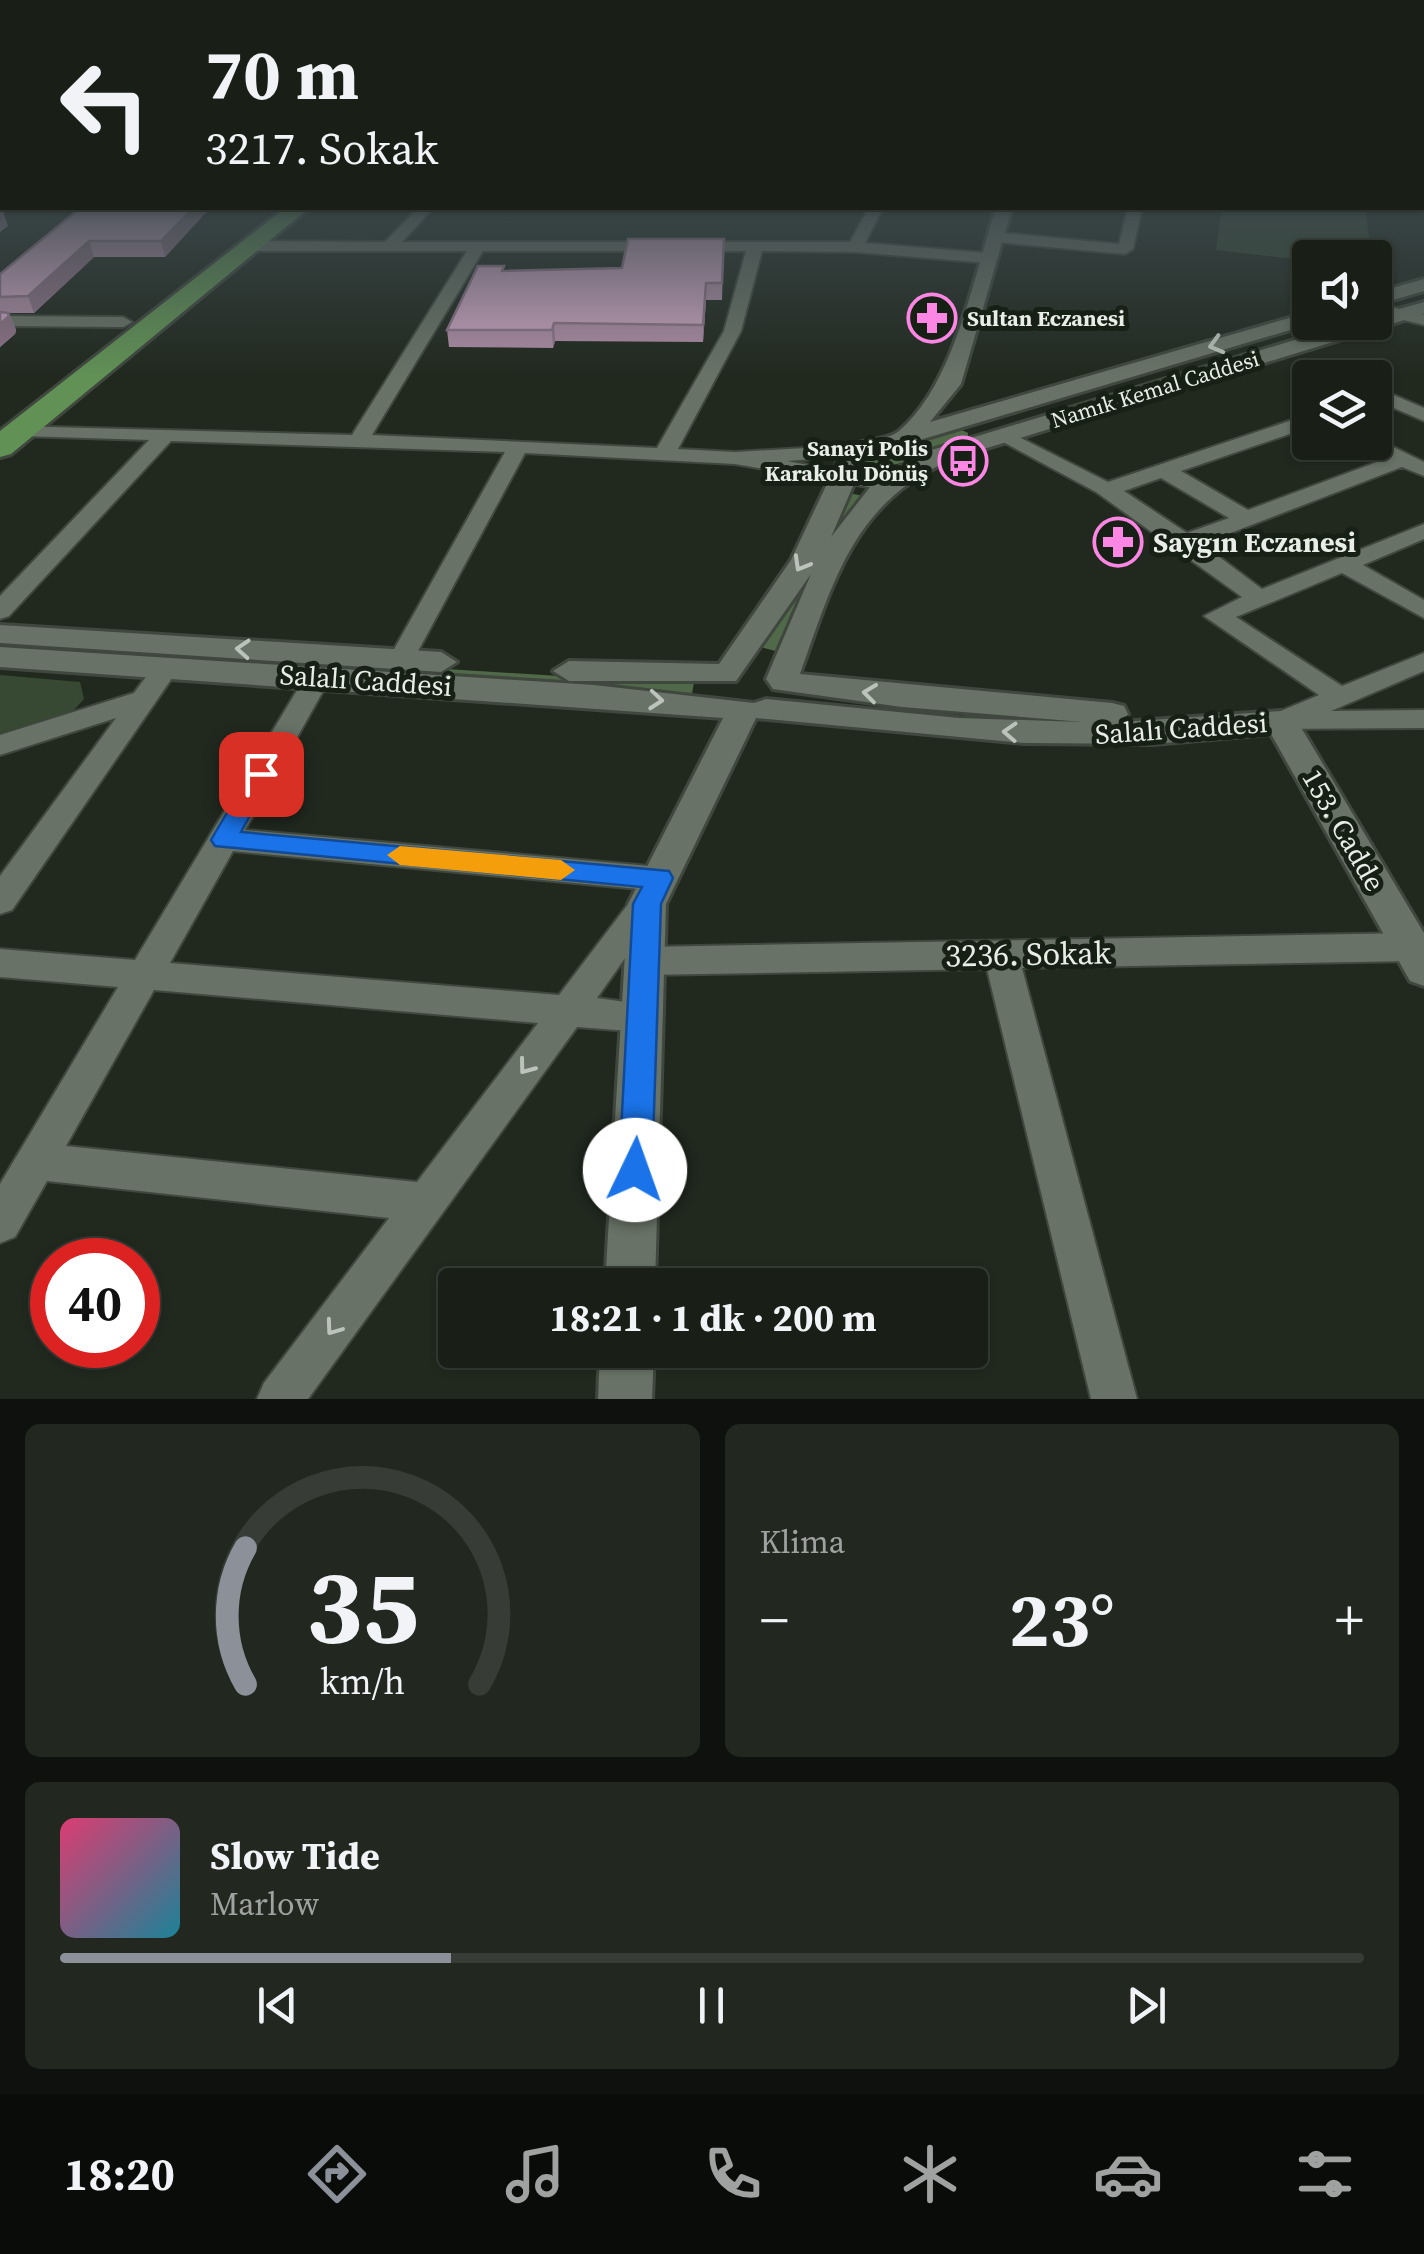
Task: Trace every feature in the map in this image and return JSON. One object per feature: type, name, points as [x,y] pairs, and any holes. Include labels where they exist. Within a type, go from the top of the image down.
[{"type":"main road","points":[[7,432],[124,322],[223,245]]},
{"type":"main road","points":[[7,432],[250,246]]},
{"type":"street","points":[[908,432],[950,384],[992,245]]},
{"type":"street","points":[[1081,245],[1125,249],[1126,245]]},
{"type":"street","points":[[250,246],[856,246],[988,258]]},
{"type":"street","points":[[359,440],[478,246]]},
{"type":"street","points":[[664,454],[731,341],[748,298],[755,246]]},
{"type":"street","points":[[1392,294],[1424,285]]},
{"type":"street","points":[[1392,310],[1417,314]]},
{"type":"street","name":"Namık Kemal Caddesi","points":[[884,486],[913,466],[1002,436],[1417,314]]},
{"type":"street","points":[[0,321],[124,322]]},
{"type":"street","name":"Namık Kemal Caddesi","points":[[858,450],[908,432],[1292,323]]},
{"type":"street","points":[[950,384],[967,416],[1054,458],[1185,542],[1260,598]]},
{"type":"street","points":[[1392,400],[1424,414]]},
{"type":"street","points":[[1105,490],[1292,426]]},
{"type":"street","points":[[7,432],[359,440],[735,458],[842,476],[884,486],[856,521],[814,600],[783,680],[782,700],[747,710],[717,695],[716,688],[782,598],[824,524],[842,476],[858,450]]},
{"type":"street","points":[[0,611],[166,434]]},
{"type":"street","points":[[401,660],[519,446]]},
{"type":"street","points":[[735,458],[858,450]]},
{"type":"street","points":[[1185,542],[1414,462]]},
{"type":"street","points":[[1163,470],[1247,518]]},
{"type":"street","points":[[1343,699],[1216,616],[1424,531]]},
{"type":"street","points":[[1344,564],[1424,610]]},
{"type":"street","name":"Salalı Caddesi","points":[[0,634],[627,674],[727,672],[757,667],[783,680],[985,705],[1281,722]]},
{"type":"street","name":"Salalı Caddesi","points":[[0,657],[318,677],[959,729],[1105,735],[1222,730],[1281,722]]},
{"type":"street","points":[[1281,722],[1343,699],[1424,661]]},
{"type":"street","points":[[0,900],[166,668]]},
{"type":"street","points":[[0,1222],[318,677]]},
{"type":"street","points":[[0,745],[142,700]]},
{"type":"street","points":[[280,1399],[653,891],[747,710]]},
{"type":"street","points":[[1281,722],[1424,719]]},
{"type":"street","name":"153. Cadde","points":[[1281,722],[1415,944]]},
{"type":"street","points":[[224,840],[653,891]]},
{"type":"street","points":[[631,1268],[644,961],[653,891]]},
{"type":"street","name":"3236. Sokak","points":[[644,961],[1415,944]]},
{"type":"street","points":[[1001,954],[1114,1399]]},
{"type":"street","points":[[0,963],[642,1017]]},
{"type":"street","points":[[36,1160],[426,1202]]},
{"type":"street","points":[[625,1399],[627,1368]]},
{"type":"green space","points":[[1217,245],[1292,245],[1292,259],[1216,250]]},
{"type":"green space","points":[[958,428],[968,433],[968,439],[899,463],[864,463],[870,454]]},
{"type":"green space","points":[[848,493],[864,496],[849,513],[783,653],[760,647],[789,608]]},
{"type":"green space","points":[[0,641],[694,682],[692,694],[0,649]]},
{"type":"green space","points":[[0,675],[80,682],[84,699],[72,712],[0,733]]},
{"type":"building","points":[[35,245],[84,245],[28,296],[0,297],[0,274]]},
{"type":"building","points":[[627,245],[724,245],[722,283],[706,283],[703,325],[554,323],[552,330],[447,330],[478,266],[504,266],[502,271],[622,268]]},
{"type":"building","points":[[0,312],[9,313],[0,324]]},
{"type":"slow traffic","points":[[400,855],[561,870]]},
{"type":"place","name":"Sultan Eczanesi","points":[[932,318]]},
{"type":"place","name":"Sanayi Polis Karakolu Dönüş","points":[[963,461]]},
{"type":"place","name":"Saygın Eczanesi","points":[[1118,542]]},
{"type":"route","points":[[261,774],[224,840],[660,878],[647,904],[635,1170]]}]
